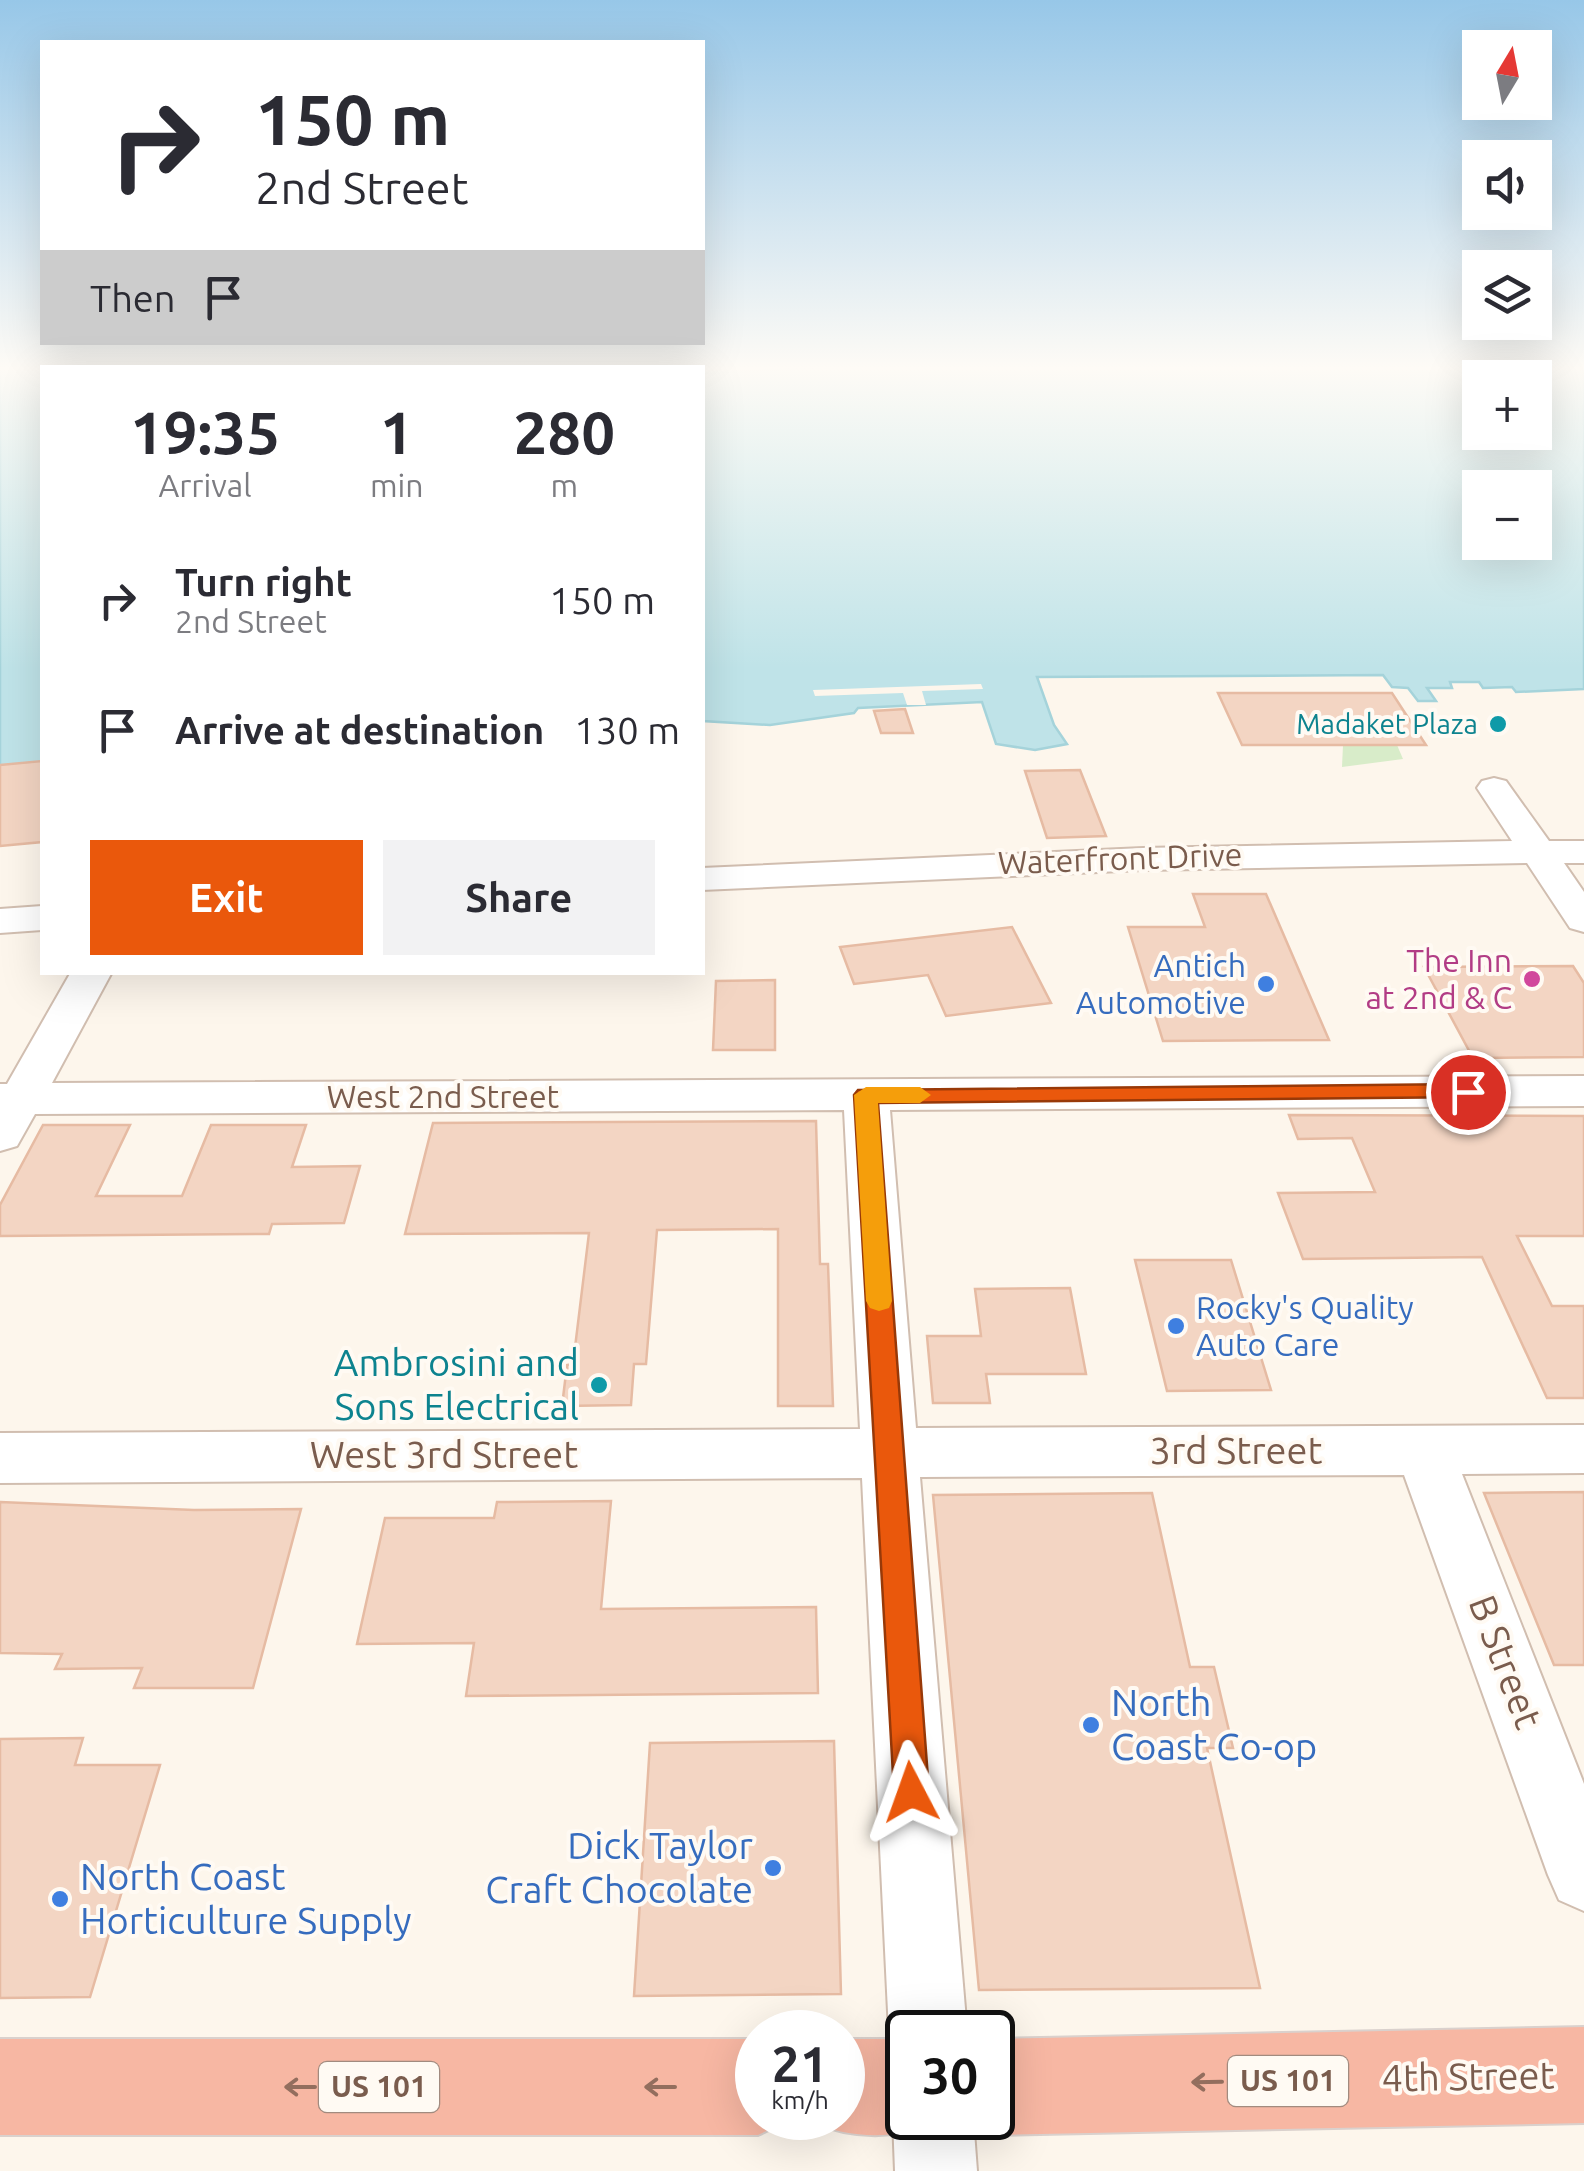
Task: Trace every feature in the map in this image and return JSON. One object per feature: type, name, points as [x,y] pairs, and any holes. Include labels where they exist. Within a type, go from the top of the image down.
[{"type":"highway","name":"4th Street","points":[[1015,2086],[1584,2075]]},
{"type":"highway","name":"US 101","points":[[0,2087],[735,2087]]},
{"type":"street","points":[[1494,788],[1584,920]]},
{"type":"street","name":"Waterfront Drive","points":[[705,879],[932,865],[1244,854],[1584,852]]},
{"type":"street","points":[[0,921],[40,918]]},
{"type":"street","points":[[7,1111],[90,975]]},
{"type":"street","name":"West 2nd Street","points":[[7,1111],[866,1095],[1584,1091]]},
{"type":"street","points":[[866,1095],[927,2010]]},
{"type":"street","name":"3rd Street","points":[[889,1453],[1584,1448]]},
{"type":"street","name":"B Street","points":[[1424,1450],[1584,1875]]},
{"type":"street","name":"West 3rd Street","points":[[0,1458],[889,1453]]},
{"type":"street","points":[[934,2140],[936,2171]]},
{"type":"green space","points":[[1343,745],[1397,745],[1403,759],[1342,767]]},
{"type":"water","points":[[0,466],[40,466],[40,773],[0,778]]},
{"type":"water","points":[[705,466],[1584,466],[1584,689],[1516,692],[1512,687],[1483,688],[1479,682],[1450,682],[1452,688],[1427,688],[1436,701],[1418,701],[1408,688],[1392,687],[1383,675],[1037,677],[1054,725],[1067,744],[1035,750],[996,744],[982,702],[858,708],[854,713],[770,725],[705,721]]},
{"type":"pier","points":[[981,684],[983,689],[922,691],[926,705],[907,705],[903,693],[815,696],[813,690]]},
{"type":"building","points":[[1218,693],[1392,693],[1426,745],[1242,745]]},
{"type":"building","points":[[905,709],[913,733],[881,733],[874,711]]},
{"type":"building","points":[[40,761],[40,842],[0,846],[0,765]]},
{"type":"building","points":[[1080,770],[1106,836],[1047,838],[1025,771]]},
{"type":"building","points":[[1193,894],[1266,894],[1329,1040],[1163,1041],[1128,927],[1205,927]]},
{"type":"building","points":[[1012,927],[1051,1003],[946,1016],[928,975],[854,984],[840,947]]},
{"type":"building","points":[[1573,966],[1584,983],[1584,1057],[1473,1058],[1424,967]]},
{"type":"building","points":[[775,980],[775,1050],[713,1050],[716,981]]},
{"type":"building","points":[[1289,1115],[1584,1116],[1584,1236],[1517,1236],[1552,1306],[1584,1306],[1584,1398],[1547,1398],[1482,1257],[1303,1259],[1278,1193],[1375,1192],[1352,1138],[1298,1139]]},
{"type":"building","points":[[816,1121],[820,1264],[828,1264],[833,1406],[778,1406],[778,1229],[657,1230],[646,1364],[634,1364],[631,1405],[562,1406],[567,1365],[573,1364],[589,1233],[405,1234],[433,1123]]},
{"type":"building","points":[[43,1125],[130,1125],[96,1196],[182,1196],[211,1125],[306,1125],[292,1167],[360,1166],[344,1223],[272,1224],[269,1234],[0,1236],[0,1205]]},
{"type":"building","points":[[1135,1260],[1231,1260],[1271,1390],[1167,1391]]},
{"type":"building","points":[[1070,1288],[1086,1374],[986,1374],[990,1403],[933,1403],[927,1336],[981,1336],[975,1289]]},
{"type":"building","points":[[1584,1492],[1584,1665],[1554,1665],[1484,1493]]},
{"type":"building","name":"North Coast Co-op","points":[[1152,1493],[1190,1667],[1214,1667],[1233,1748],[1207,1748],[1260,1988],[979,1990],[933,1495]]},
{"type":"building","points":[[611,1501],[601,1609],[816,1607],[818,1693],[466,1696],[474,1643],[357,1644],[385,1518],[494,1518],[497,1502]]},
{"type":"building","points":[[0,1502],[194,1510],[301,1509],[253,1688],[134,1688],[142,1668],[55,1669],[62,1654],[0,1653]]},
{"type":"building","name":"North Coast Horticulture Supply","points":[[83,1738],[75,1765],[160,1765],[90,1997],[0,1998],[0,1739]]},
{"type":"building","name":"Dick Taylor Craft Chocolate","points":[[834,1741],[841,1994],[634,1996],[650,1743]]},
{"type":"slow traffic","points":[[879,1301],[866,1095],[920,1095]]},
{"type":"place","name":"Madaket Plaza","points":[[1498,724]]},
{"type":"place","name":"The Inn at 2nd & C","points":[[1532,979]]},
{"type":"place","name":"Antich Automotive","points":[[1266,984]]},
{"type":"place","name":"Rocky's Quality Auto Care","points":[[1176,1326]]},
{"type":"place","name":"Ambrosini and Sons Electrical","points":[[599,1385]]},
{"type":"place","name":"North Coast Co-op","points":[[1091,1725]]},
{"type":"place","name":"Dick Taylor Craft Chocolate","points":[[773,1868]]},
{"type":"place","name":"North Coast Horticulture Supply","points":[[60,1899]]},
{"type":"route","points":[[911,1792],[866,1095],[1468,1092]]}]
